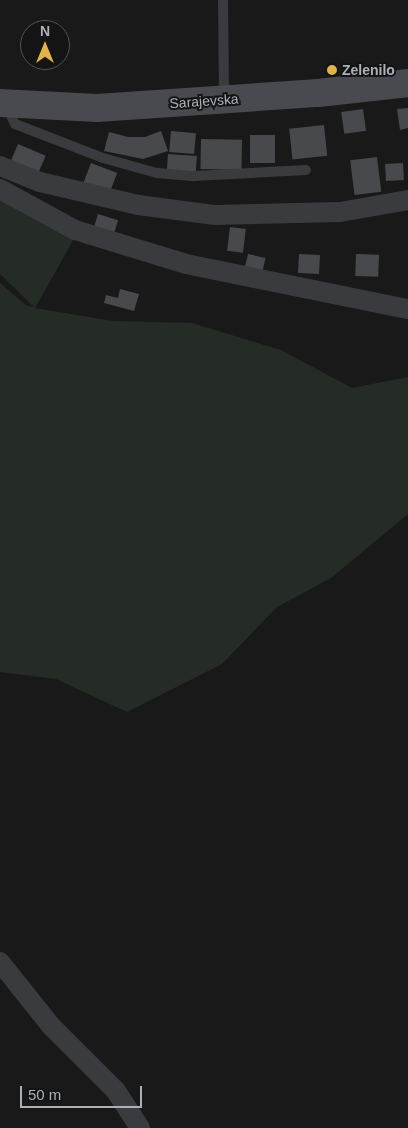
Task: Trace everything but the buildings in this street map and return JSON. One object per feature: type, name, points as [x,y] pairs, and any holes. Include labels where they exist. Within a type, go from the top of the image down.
[{"type":"main road","name":"Sarajevska","points":[[3,103],[97,108],[224,100],[408,83]]},
{"type":"street","points":[[0,166],[40,182],[138,205],[216,215],[340,212],[408,200]]},
{"type":"street","points":[[0,189],[74,230],[186,264],[408,309]]},
{"type":"street","points":[[0,962],[51,1026],[116,1091],[140,1128]]},
{"type":"lane","points":[[222,0],[224,100]]},
{"type":"lane","points":[[3,103],[15,124],[103,158],[157,172],[194,176],[306,170]]},
{"type":"shaded area","points":[[0,190],[75,237],[35,308],[113,321],[192,323],[281,350],[352,388],[408,377],[408,514],[331,578],[277,607],[222,664],[127,712],[56,679],[0,672],[0,283],[27,306],[34,307],[0,274]]},
{"type":"place","name":"Zelenilo","points":[[332,70]]}]
